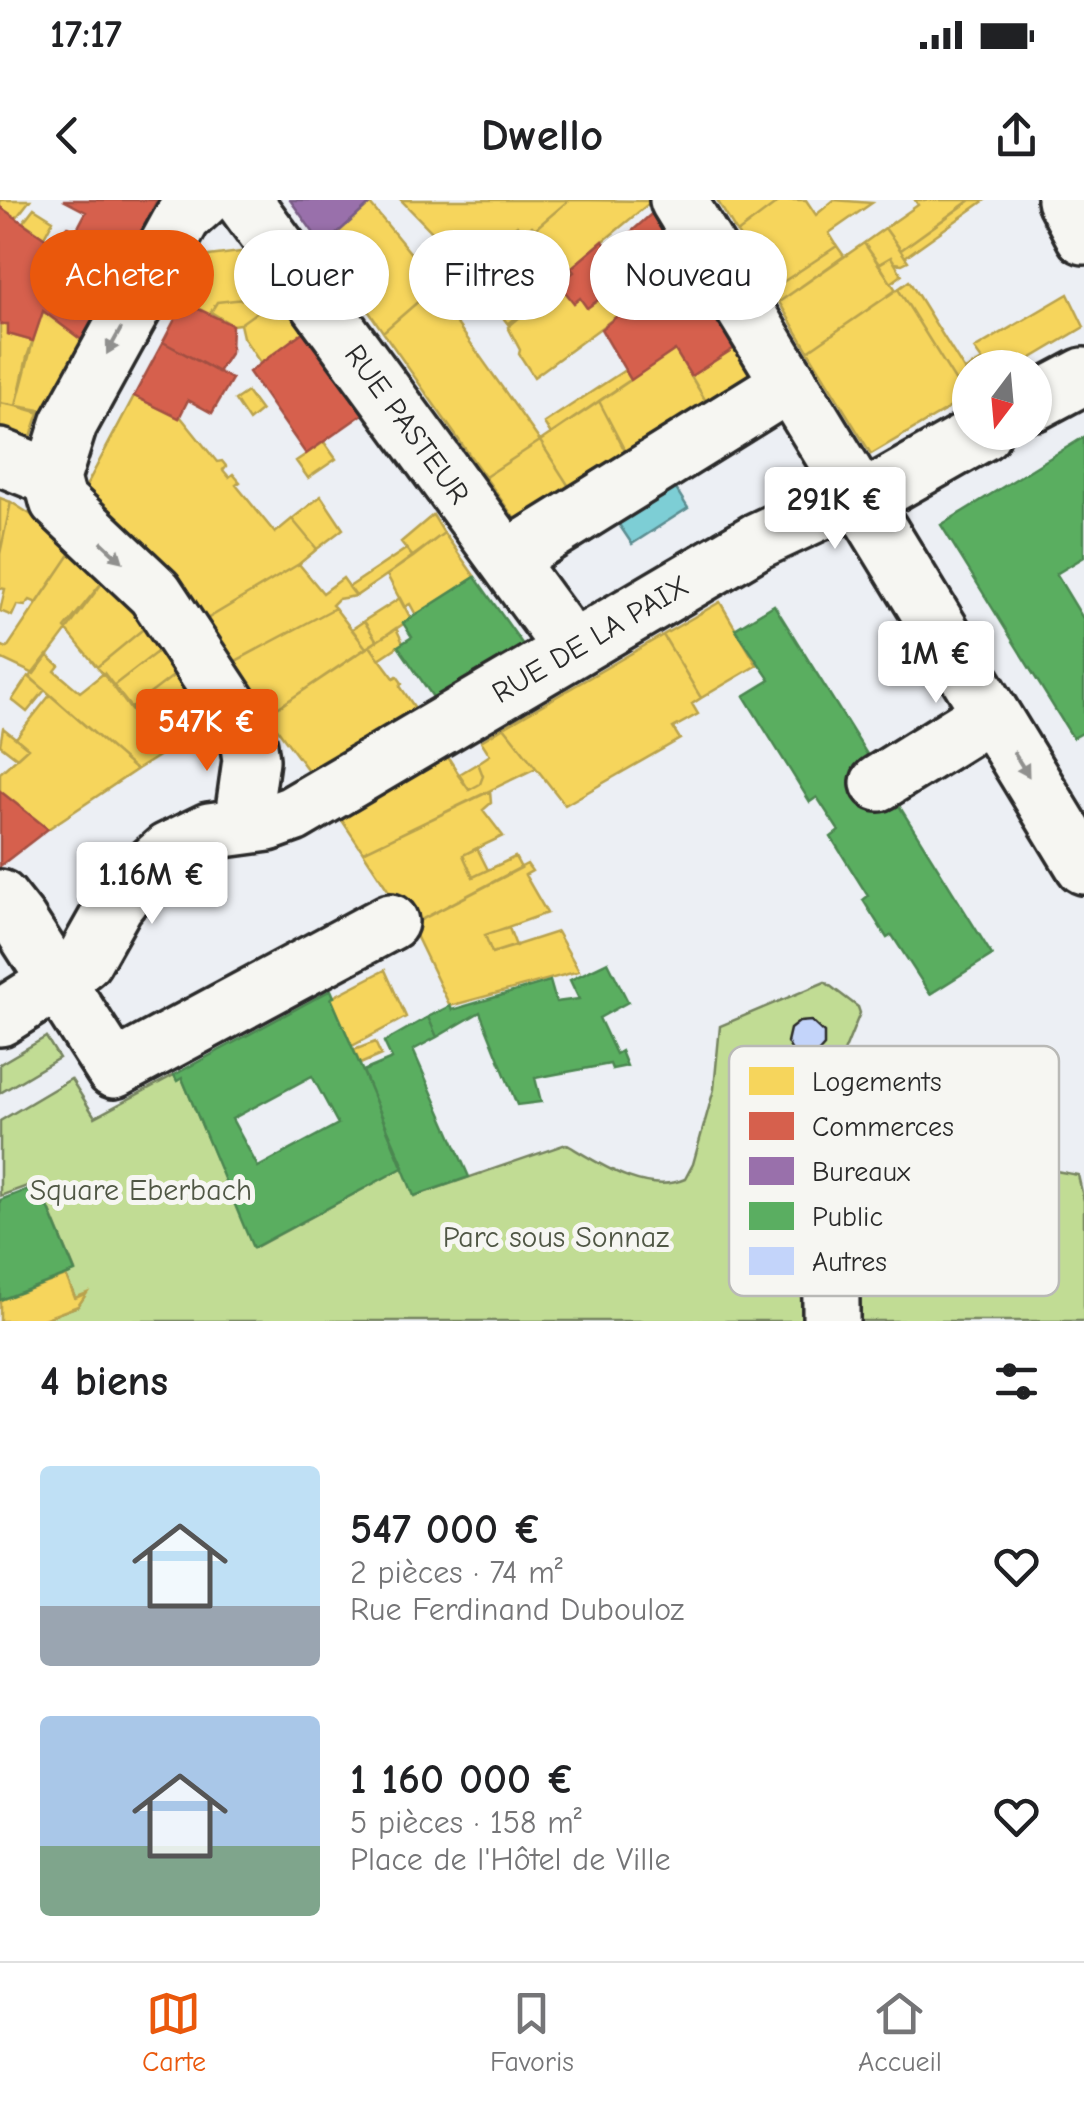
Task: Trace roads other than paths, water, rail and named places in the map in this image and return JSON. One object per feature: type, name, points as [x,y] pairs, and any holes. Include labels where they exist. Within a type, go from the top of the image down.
[{"type":"street","points":[[202,200],[183,217],[76,410],[59,449],[52,478],[58,500],[154,593],[239,720],[250,760],[242,825]]},
{"type":"street","name":"RUE PASTEUR","points":[[244,200],[572,650]]},
{"type":"street","points":[[678,200],[1084,866]]},
{"type":"street","points":[[1065,200],[1084,236]]},
{"type":"street","points":[[1052,393],[1084,376]]},
{"type":"street","points":[[506,559],[790,383]]},
{"type":"street","name":"RUE DE LA PAIX","points":[[32,998],[84,960],[115,905],[150,864],[188,839],[209,830],[281,819],[787,525],[860,502],[952,449]]},
{"type":"street","points":[[0,456],[52,478]]},
{"type":"street","points":[[879,783],[990,714]]},
{"type":"street","points":[[0,898],[20,922],[32,998],[114,1070],[390,922]]},
{"type":"street","points":[[831,1296],[831,1321]]},
{"type":"water","points":[[671,481],[688,508],[632,544],[614,517]]},
{"type":"park label","name":"Square Eberbach","points":[[141,1190]]},
{"type":"park label","name":"Parc sous Sonnaz","points":[[556,1237]]}]
